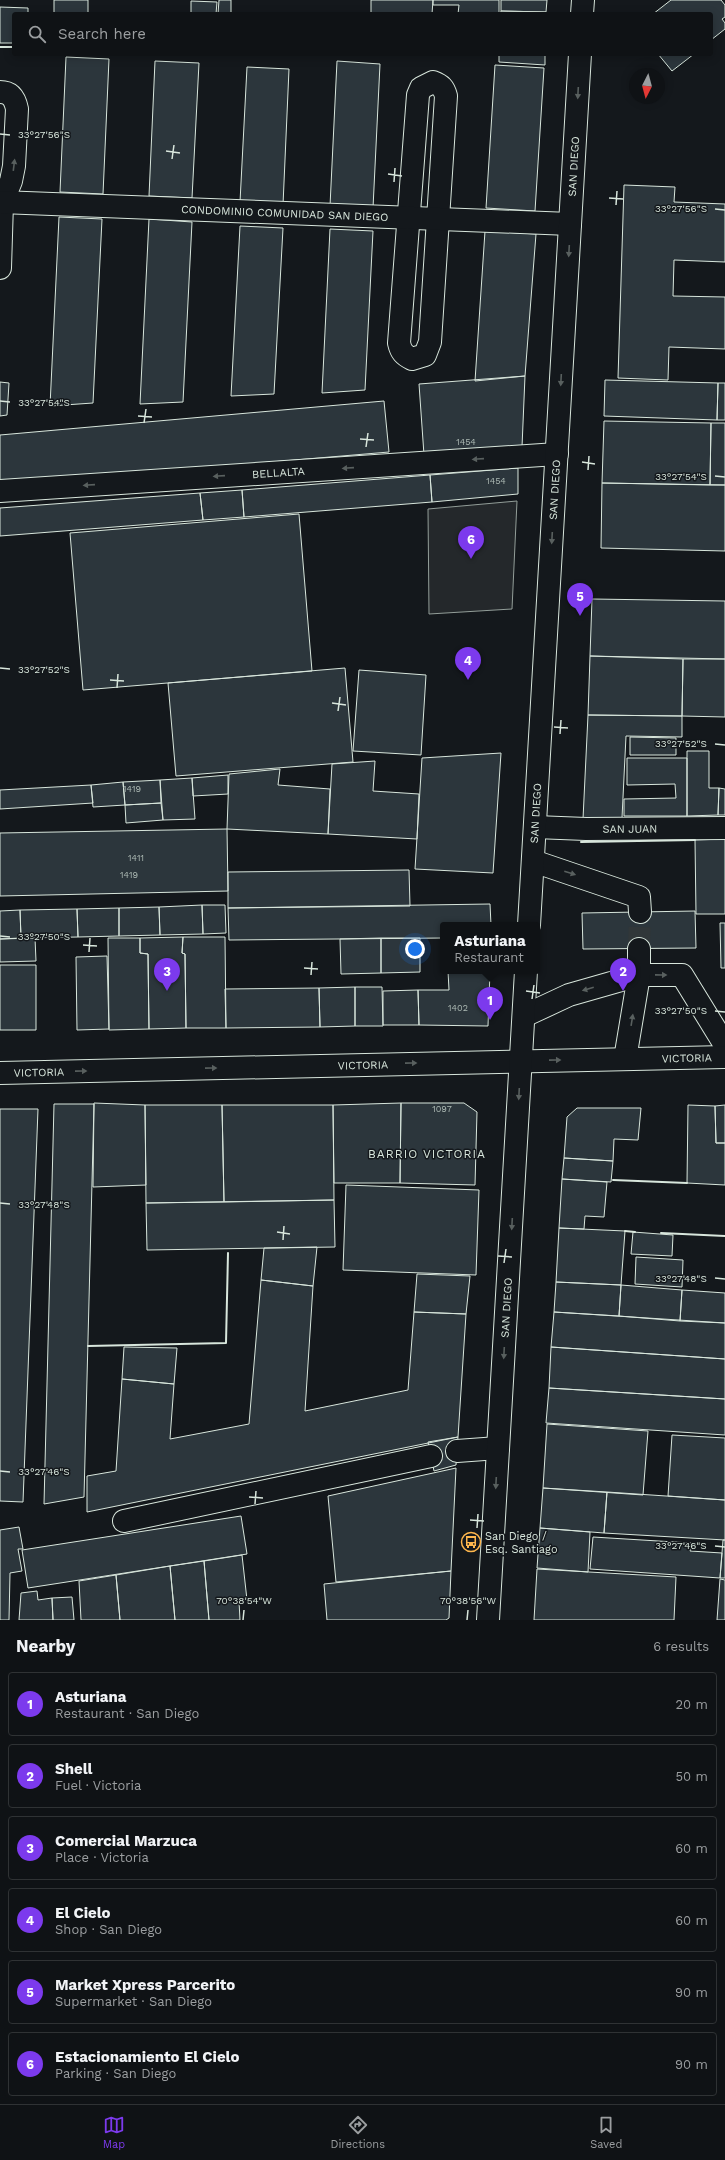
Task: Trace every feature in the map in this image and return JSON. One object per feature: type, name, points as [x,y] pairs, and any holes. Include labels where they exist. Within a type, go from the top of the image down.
[{"type":"street","points":[[582,12],[583,0]]},
{"type":"street","name":"SAN DIEGO","points":[[529,922],[580,56]]},
{"type":"street","points":[[432,82],[439,84],[444,89],[446,96],[438,219],[429,349],[425,355],[412,359],[405,356],[401,350],[400,343],[408,218],[418,95],[421,88],[432,82]]},
{"type":"street","points":[[0,92],[10,95],[15,101],[17,109],[14,166],[11,181],[1,202],[0,268]]},
{"type":"street","name":"CONDOMINIO COMUNIDAD SAN DIEGO","points":[[1,202],[570,224]]},
{"type":"street","name":"BELLALTA","points":[[0,491],[557,454]]},
{"type":"street","name":"SAN JUAN","points":[[535,827],[586,829],[725,828]]},
{"type":"street","points":[[533,861],[640,904]]},
{"type":"street","points":[[625,1059],[639,975],[639,949]]},
{"type":"street","name":"SAN DIEGO","points":[[488,1620],[526,974]]},
{"type":"street","points":[[524,1016],[569,995],[639,975],[682,975],[725,1046]]},
{"type":"street","name":"VICTORIA","points":[[0,1073],[725,1057]]},
{"type":"street","points":[[457,1451],[498,1448]]},
{"type":"street","points":[[124,1521],[431,1456]]},
{"type":"shaded area","points":[[517,501],[512,609],[429,614],[428,509]]},
{"type":"building","points":[[54,0],[88,0],[88,12],[54,12]]},
{"type":"building","points":[[219,0],[231,0],[231,12],[218,12]]},
{"type":"building","points":[[371,0],[433,0],[432,12],[371,12]]},
{"type":"building","points":[[433,0],[499,0],[499,12],[458,12],[459,5],[433,5]]},
{"type":"building","points":[[501,0],[547,0],[546,12],[501,11]]},
{"type":"building","points":[[671,0],[721,0],[725,5],[725,17],[722,19],[725,23],[725,29],[713,38],[713,12],[656,12]]},
{"type":"building","points":[[191,1],[217,2],[216,12],[191,12]]},
{"type":"building","points":[[0,7],[28,8],[28,12],[12,12],[12,43],[0,43]]},
{"type":"building","points":[[501,11],[546,12],[501,12]]},
{"type":"building","points":[[499,56],[545,56],[545,65],[499,62]]},
{"type":"building","points":[[660,56],[691,56],[672,71]]},
{"type":"building","points":[[66,57],[109,59],[103,194],[60,192]]},
{"type":"building","points":[[155,61],[199,63],[192,198],[149,196]]},
{"type":"building","points":[[337,61],[380,64],[373,208],[330,206]]},
{"type":"building","points":[[495,65],[544,68],[535,211],[486,208]]},
{"type":"building","points":[[247,67],[289,69],[283,205],[240,202]]},
{"type":"building","points":[[624,185],[675,187],[674,202],[725,204],[725,262],[674,260],[673,296],[725,297],[725,349],[669,347],[668,380],[618,378]]},
{"type":"building","points":[[59,217],[102,219],[93,403],[50,406]]},
{"type":"building","points":[[149,219],[192,222],[183,402],[140,404]]},
{"type":"building","points":[[240,226],[283,228],[274,394],[231,396]]},
{"type":"building","points":[[330,229],[373,231],[365,390],[322,393]]},
{"type":"building","points":[[485,231],[536,234],[525,376],[475,381]]},
{"type":"building","points":[[525,376],[522,447],[424,455],[419,384]]},
{"type":"building","points":[[605,380],[718,383],[717,420],[604,416]]},
{"type":"building","points":[[0,382],[9,383],[7,415],[0,416]]},
{"type":"building","points":[[718,383],[725,383],[725,420],[717,420]]},
{"type":"building","points":[[384,401],[389,452],[0,485],[0,435]]},
{"type":"building","points":[[604,421],[711,423],[710,485],[602,483]]},
{"type":"building","points":[[711,423],[725,423],[725,485],[710,485]]},
{"type":"building","points":[[518,468],[518,494],[432,502],[430,475]]},
{"type":"building","points":[[430,475],[432,502],[244,517],[242,490]]},
{"type":"building","points":[[602,483],[725,485],[725,551],[601,548]]},
{"type":"building","points":[[242,490],[244,517],[203,520],[200,493]]},
{"type":"building","points":[[200,493],[203,520],[0,536],[0,508]]},
{"type":"building","points":[[299,514],[312,671],[83,690],[70,533]]},
{"type":"building","points":[[592,599],[725,601],[725,659],[590,656]]},
{"type":"building","points":[[590,656],[683,659],[682,716],[588,715]]},
{"type":"building","points":[[683,659],[725,659],[725,717],[682,716]]},
{"type":"building","points":[[345,668],[353,762],[176,776],[168,683]]},
{"type":"building","points":[[359,670],[426,675],[421,755],[353,751]]},
{"type":"building","points":[[588,715],[682,716],[682,737],[626,736],[622,818],[583,819]]},
{"type":"building","points":[[630,737],[676,738],[676,755],[630,755]]},
{"type":"building","points":[[687,751],[709,751],[709,788],[719,788],[718,815],[687,816]]},
{"type":"building","points":[[501,753],[493,873],[415,869],[422,758]]},
{"type":"building","points":[[627,758],[687,758],[687,816],[624,816],[624,799],[676,798],[675,784],[627,785]]},
{"type":"building","points":[[375,761],[373,791],[419,794],[417,839],[328,834],[332,764]]},
{"type":"building","points":[[280,769],[278,785],[330,789],[328,834],[227,829],[229,774]]},
{"type":"building","points":[[228,775],[228,794],[193,796],[192,778]]},
{"type":"building","points":[[192,778],[195,819],[163,820],[160,780]]},
{"type":"building","points":[[160,780],[161,803],[125,805],[123,782]]},
{"type":"building","points":[[123,782],[125,805],[93,807],[91,785]]},
{"type":"building","points":[[91,785],[93,803],[0,809],[0,790]]},
{"type":"building","points":[[719,788],[725,789],[725,815],[718,815]]},
{"type":"building","points":[[161,803],[163,820],[126,823],[125,805]]},
{"type":"building","points":[[227,829],[228,891],[0,896],[0,833]]},
{"type":"building","points":[[725,839],[725,914],[696,914],[695,840]]},
{"type":"building","points":[[409,870],[410,906],[228,908],[228,872]]},
{"type":"building","points":[[490,904],[491,922],[440,922],[440,938],[229,940],[228,908]]},
{"type":"building","points":[[202,905],[225,905],[226,933],[203,934]]},
{"type":"building","points":[[202,905],[203,934],[160,935],[159,907]]},
{"type":"building","points":[[159,907],[160,935],[119,936],[119,908]]},
{"type":"building","points":[[119,908],[119,936],[78,937],[77,909]]},
{"type":"building","points":[[77,909],[78,937],[21,938],[20,910]]},
{"type":"building","points":[[20,910],[21,938],[0,939],[0,911]]},
{"type":"building","points":[[695,911],[696,948],[583,949],[582,913]]},
{"type":"building","points":[[720,923],[725,923],[725,968],[721,968]]},
{"type":"building","points":[[183,937],[182,953],[185,954],[186,1028],[149,1029],[148,954],[140,953],[140,938]]},
{"type":"building","points":[[183,937],[225,937],[226,1028],[186,1028],[185,954],[182,953]]},
{"type":"building","points":[[35,938],[36,961],[0,962],[0,939]]},
{"type":"building","points":[[108,938],[140,938],[140,953],[148,954],[149,1029],[109,1030]]},
{"type":"building","points":[[381,938],[381,973],[341,974],[340,939]]},
{"type":"building","points":[[381,938],[420,938],[420,972],[381,973]]},
{"type":"building","points":[[107,956],[109,1029],[77,1030],[76,957]]},
{"type":"building","points":[[0,965],[36,965],[36,1030],[0,1030]]},
{"type":"building","points":[[448,974],[490,974],[488,1026],[419,1025],[418,990],[449,990]]},
{"type":"building","points":[[355,987],[382,987],[383,1026],[355,1026]]},
{"type":"building","points":[[355,987],[355,1026],[320,1027],[319,988]]},
{"type":"building","points":[[319,988],[320,1027],[226,1028],[225,989]]},
{"type":"building","points":[[418,990],[419,1025],[383,1025],[383,991]]},
{"type":"building","points":[[94,1103],[145,1105],[146,1185],[93,1187]]},
{"type":"building","points":[[401,1103],[464,1103],[477,1112],[475,1185],[400,1183]]},
{"type":"building","points":[[401,1103],[400,1183],[334,1183],[333,1105]]},
{"type":"building","points":[[54,1104],[94,1104],[84,1497],[44,1504]]},
{"type":"building","points":[[145,1105],[222,1105],[224,1202],[146,1203]]},
{"type":"building","points":[[222,1105],[333,1105],[334,1200],[224,1202]]},
{"type":"building","points":[[688,1105],[715,1106],[716,1143],[725,1143],[725,1185],[687,1183]]},
{"type":"building","points":[[725,1105],[725,1143],[716,1143],[715,1106]]},
{"type":"building","points":[[577,1108],[641,1108],[638,1140],[614,1139],[613,1161],[564,1158],[567,1117]]},
{"type":"building","points":[[0,1109],[38,1109],[23,1502],[0,1501]]},
{"type":"building","points":[[564,1158],[613,1161],[611,1182],[562,1179]]},
{"type":"building","points":[[562,1179],[607,1182],[604,1217],[585,1216],[584,1229],[559,1228]]},
{"type":"building","points":[[346,1185],[479,1190],[476,1275],[343,1270]]},
{"type":"building","points":[[334,1200],[335,1247],[147,1250],[146,1203]]},
{"type":"building","points":[[559,1228],[625,1231],[621,1285],[556,1282]]},
{"type":"building","points":[[633,1232],[673,1235],[672,1256],[631,1254]]},
{"type":"building","points":[[317,1247],[313,1286],[261,1280],[264,1248]]},
{"type":"building","points":[[636,1257],[683,1260],[682,1287],[635,1284]]},
{"type":"building","points":[[417,1274],[470,1276],[466,1314],[414,1312]]},
{"type":"building","points":[[261,1280],[313,1286],[305,1411],[408,1390],[414,1312],[466,1314],[458,1437],[87,1512],[87,1476],[116,1471],[122,1379],[174,1384],[170,1439],[249,1424]]},
{"type":"building","points":[[556,1282],[621,1285],[619,1316],[554,1312]]},
{"type":"building","points":[[621,1285],[682,1290],[680,1321],[619,1316]]},
{"type":"building","points":[[682,1290],[725,1293],[725,1323],[680,1321]]},
{"type":"building","points":[[554,1312],[725,1323],[725,1359],[551,1347]]},
{"type":"building","points":[[124,1347],[177,1348],[174,1384],[122,1379]]},
{"type":"building","points":[[551,1347],[725,1359],[725,1399],[549,1388]]},
{"type":"building","points":[[549,1388],[725,1399],[725,1435],[546,1423]]},
{"type":"building","points":[[547,1424],[648,1431],[643,1495],[543,1488]]},
{"type":"building","points":[[672,1435],[725,1438],[725,1500],[668,1496]]},
{"type":"building","points":[[458,1437],[456,1465],[434,1471],[428,1442]]},
{"type":"building","points":[[456,1468],[451,1571],[336,1582],[328,1496]]},
{"type":"building","points":[[543,1488],[607,1492],[604,1533],[540,1528]]},
{"type":"building","points":[[607,1492],[725,1500],[725,1540],[604,1533]]},
{"type":"building","points":[[241,1516],[247,1554],[28,1588],[22,1550]]},
{"type":"building","points":[[19,1527],[23,1549],[18,1549],[22,1571],[10,1573],[9,1620],[0,1620],[0,1530]]},
{"type":"building","points":[[540,1528],[590,1532],[588,1572],[537,1568]]},
{"type":"building","points":[[593,1537],[691,1543],[690,1551],[722,1553],[720,1578],[590,1569]]},
{"type":"building","points":[[723,1540],[725,1540],[725,1578],[720,1578]]},
{"type":"building","points":[[242,1555],[247,1600],[239,1601],[240,1620],[209,1620],[204,1561]]},
{"type":"building","points":[[204,1561],[209,1620],[175,1620],[170,1566]]},
{"type":"building","points":[[170,1566],[175,1620],[120,1620],[116,1575]]},
{"type":"building","points":[[537,1569],[676,1577],[674,1620],[534,1620]]},
{"type":"building","points":[[451,1571],[449,1618],[446,1620],[327,1620],[324,1584]]},
{"type":"building","points":[[116,1575],[120,1620],[81,1620],[79,1581]]},
{"type":"building","points":[[720,1579],[725,1580],[725,1620],[717,1620]]},
{"type":"building","points":[[37,1591],[38,1600],[52,1598],[53,1620],[19,1620],[21,1593]]},
{"type":"building","points":[[72,1597],[74,1620],[53,1620],[52,1598]]},
{"type":"tunnel","points":[[639,949],[640,912]]},
{"type":"wall","points":[[0,47],[12,47]]},
{"type":"wall","points":[[581,842],[695,840]]},
{"type":"wall","points":[[613,1180],[687,1183]]},
{"type":"wall","points":[[625,1231],[635,1232]]},
{"type":"wall","points":[[661,1233],[725,1236]]},
{"type":"wall","points":[[88,1346],[226,1343],[228,1253]]},
{"type":"place","name":"Estacionamiento El Cielo","points":[[471,559]]},
{"type":"place","name":"Market Xpress Parcerito","points":[[580,616]]},
{"type":"place","name":"El Cielo","points":[[468,680]]},
{"type":"place","name":"Comercial Marzuca","points":[[167,991]]},
{"type":"place","name":"Shell","points":[[623,991]]},
{"type":"place","name":"Asturiana","points":[[490,1020]]},
{"type":"place","name":"San Diego / Esq. Santiago","points":[[471,1542]]},
{"type":"district","name":"BARRIO VICTORIA","points":[[427,1154]]}]
